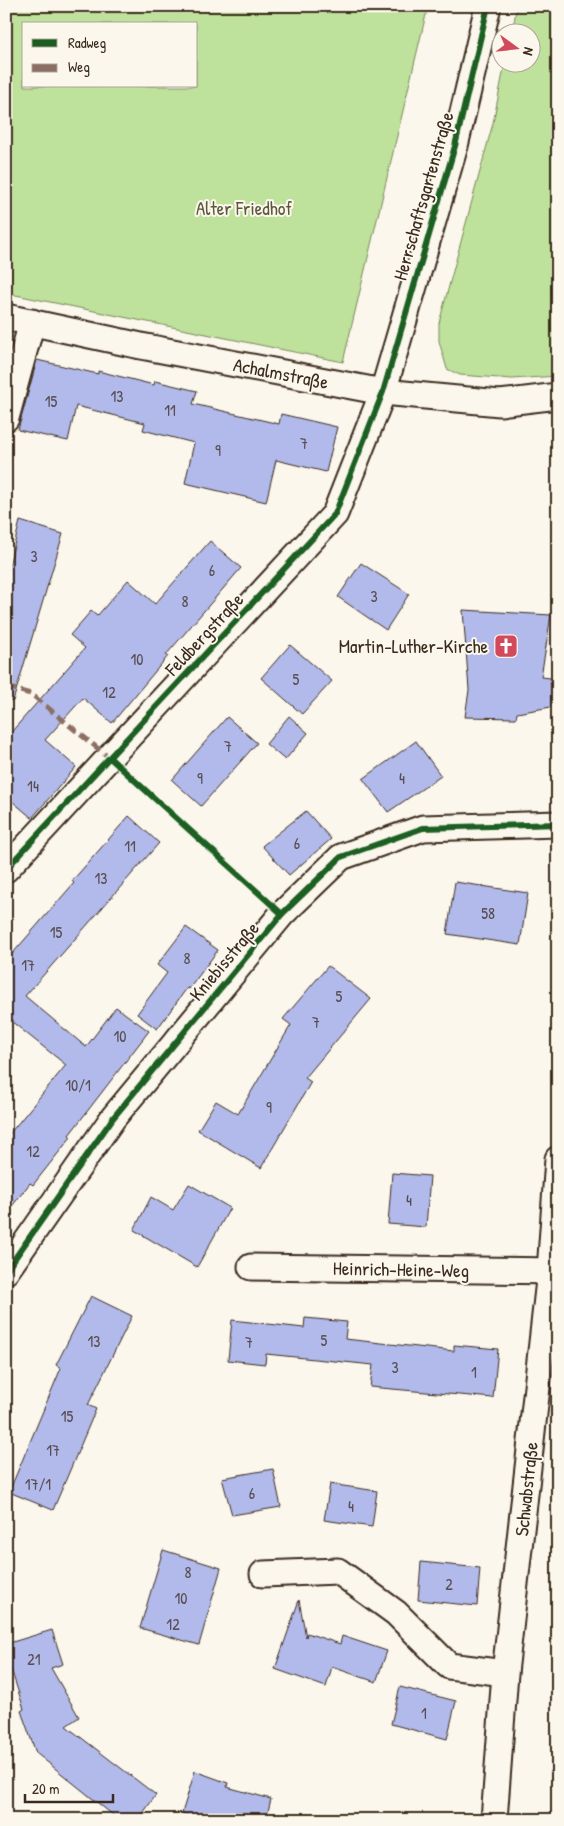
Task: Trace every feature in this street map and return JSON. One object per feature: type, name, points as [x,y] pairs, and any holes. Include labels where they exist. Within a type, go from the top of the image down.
[{"type":"street","name":"Herrschaftsgartenstraße","points":[[383,392],[455,146],[488,6]]},
{"type":"street","name":"Achalmstraße","points":[[6,317],[141,346],[383,392],[500,403],[558,396]]},
{"type":"street","points":[[6,418],[32,322]]},
{"type":"street","name":"Feldbergstraße","points":[[6,869],[335,514],[383,392]]},
{"type":"street","name":"Kniebisstraße","points":[[6,1271],[113,1118],[282,914],[341,857],[423,828],[558,824]]},
{"type":"street","name":"Schwabstraße","points":[[494,1820],[505,1673],[549,1372],[558,1159]]},
{"type":"street","name":"Heinrich-Heine-Weg","points":[[251,1267],[554,1271]]},
{"type":"street","points":[[263,1574],[338,1571],[396,1614],[449,1666],[505,1673]]},
{"type":"green space","name":"Alter Friedhof","points":[[6,6],[428,6],[343,362],[6,293]]},
{"type":"green space","points":[[517,6],[558,6],[558,376],[512,379],[460,375],[447,369],[439,341],[439,323],[493,123],[503,72],[542,72],[542,22],[514,22]]},
{"type":"building","points":[[37,360],[98,374],[98,371],[154,385],[155,381],[197,391],[193,404],[279,424],[281,414],[337,427],[326,472],[276,460],[266,502],[185,483],[194,443],[143,430],[145,423],[76,406],[68,441],[18,430]]},
{"type":"building","points":[[20,521],[63,534],[13,701],[6,700],[6,578]]},
{"type":"building","points":[[210,541],[241,568],[166,655],[168,656],[112,723],[83,698],[45,740],[76,767],[32,818],[6,796],[6,738],[85,648],[70,635],[91,611],[97,616],[128,580],[155,604]]},
{"type":"building","points":[[361,563],[409,594],[386,630],[338,597]]},
{"type":"building","name":"Martin-Luther-Kirche","points":[[463,610],[551,615],[541,677],[551,678],[551,707],[517,713],[516,718],[465,717],[469,690]]},
{"type":"building","points":[[290,645],[332,681],[302,714],[261,678]]},
{"type":"building","points":[[289,716],[308,733],[285,760],[266,744]]},
{"type":"building","points":[[227,717],[257,743],[201,806],[172,780]]},
{"type":"building","points":[[416,741],[441,776],[388,812],[363,779]]},
{"type":"building","points":[[306,811],[331,839],[289,875],[262,846]]},
{"type":"building","points":[[129,816],[159,843],[25,996],[86,1047],[116,1007],[149,1031],[69,1135],[71,1137],[33,1185],[30,1183],[6,1214],[6,1138],[66,1065],[6,1017],[6,961]]},
{"type":"building","points":[[455,882],[528,893],[520,945],[447,934]]},
{"type":"building","points":[[186,927],[218,950],[157,1029],[137,1014],[167,973],[157,965]]},
{"type":"building","points":[[328,966],[371,999],[305,1078],[311,1082],[261,1168],[198,1130],[216,1101],[238,1114],[291,1025],[283,1019]]},
{"type":"building","points":[[392,1173],[430,1176],[426,1227],[388,1224]]},
{"type":"building","points":[[189,1184],[230,1208],[197,1267],[134,1230],[151,1197],[173,1210]]},
{"type":"building","points":[[91,1296],[132,1316],[88,1405],[96,1409],[53,1510],[9,1492],[61,1368],[56,1365]]},
{"type":"building","points":[[305,1318],[347,1322],[345,1339],[454,1351],[454,1345],[498,1349],[493,1398],[370,1387],[373,1365],[266,1354],[265,1364],[228,1360],[232,1320],[304,1328]]},
{"type":"building","points":[[273,1469],[281,1507],[232,1515],[222,1478]]},
{"type":"building","points":[[330,1484],[377,1491],[372,1527],[324,1520]]},
{"type":"building","points":[[163,1550],[221,1568],[199,1645],[140,1628]]},
{"type":"building","points":[[421,1562],[480,1568],[477,1606],[418,1600]]},
{"type":"building","points":[[299,1600],[306,1637],[307,1633],[340,1644],[342,1636],[387,1651],[376,1682],[332,1667],[326,1687],[275,1669]]},
{"type":"building","points":[[52,1630],[63,1664],[51,1668],[79,1717],[66,1726],[156,1795],[138,1820],[119,1820],[36,1753],[21,1711],[24,1709],[6,1654],[6,1644]]},
{"type":"building","points":[[400,1687],[456,1701],[447,1739],[391,1724]]},
{"type":"building","points":[[195,1771],[228,1783],[227,1787],[271,1799],[266,1820],[201,1820],[182,1813]]},
{"type":"marked path","points":[[6,687],[31,694],[112,760]]},
{"type":"cycle path","points":[[6,869],[335,514],[383,392],[455,146],[488,6]]},
{"type":"cycle path","points":[[110,758],[282,914]]},
{"type":"cycle path","points":[[6,1271],[113,1118],[282,914],[341,857],[423,828],[558,824]]},
{"type":"place","name":"Martin-Luther-Kirche","points":[[506,646]]}]
